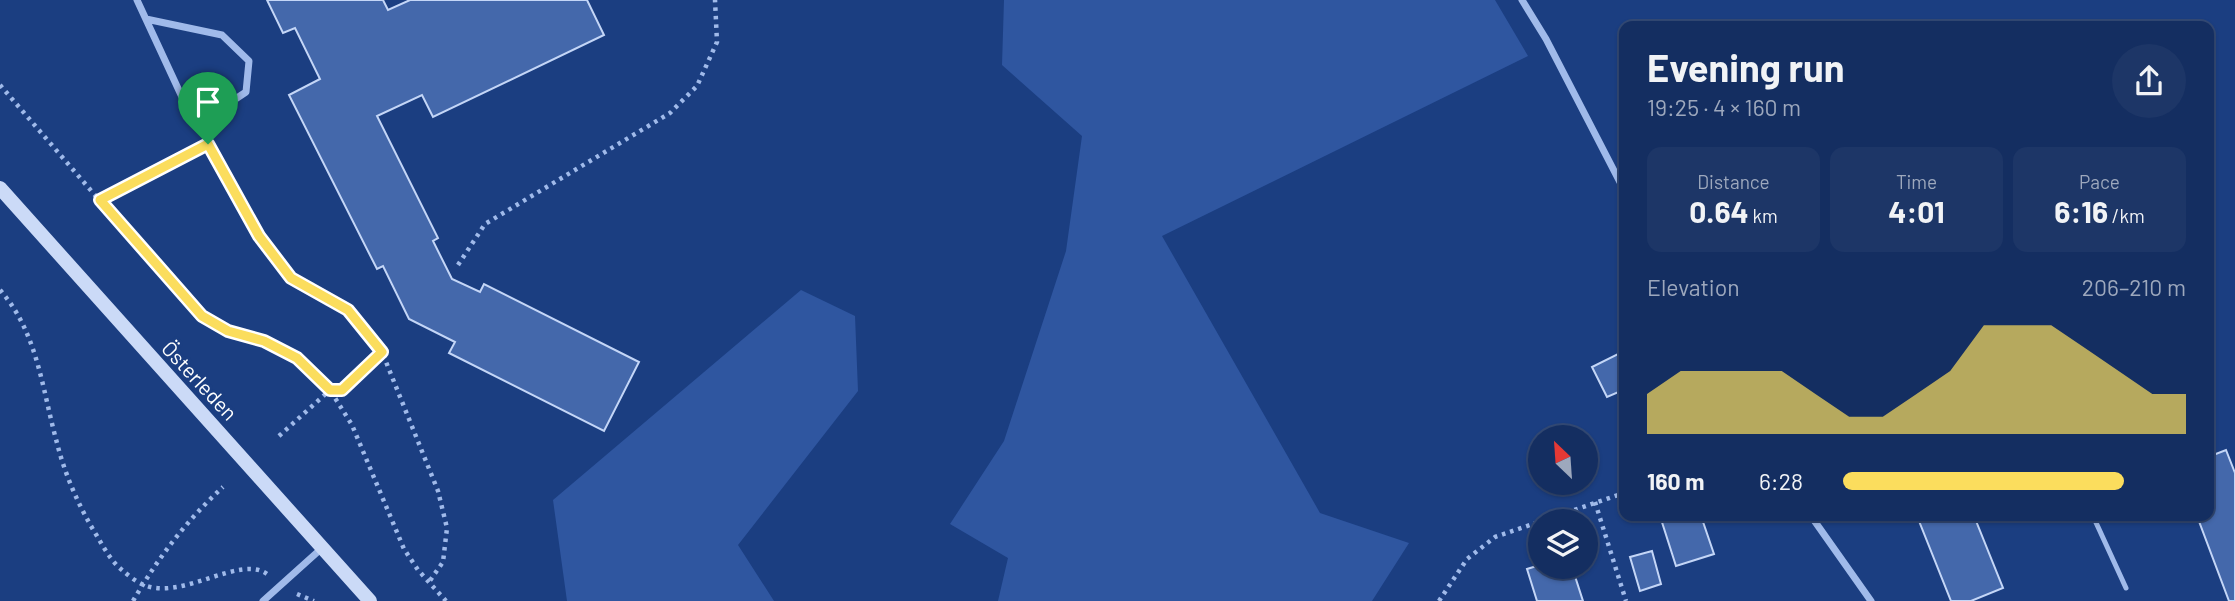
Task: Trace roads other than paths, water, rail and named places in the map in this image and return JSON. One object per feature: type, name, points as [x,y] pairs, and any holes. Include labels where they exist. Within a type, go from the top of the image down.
[{"type":"main road","name":"Österleden","points":[[0,188],[370,601]]},
{"type":"street","points":[[137,0],[188,110],[210,116],[246,92],[249,61],[222,34],[146,19]]},
{"type":"street","points":[[1521,0],[1546,39],[1619,180]]},
{"type":"street","points":[[1815,521],[1871,601]]},
{"type":"street","points":[[263,601],[322,548]]},
{"type":"lane","points":[[2095,521],[2126,588]]}]
